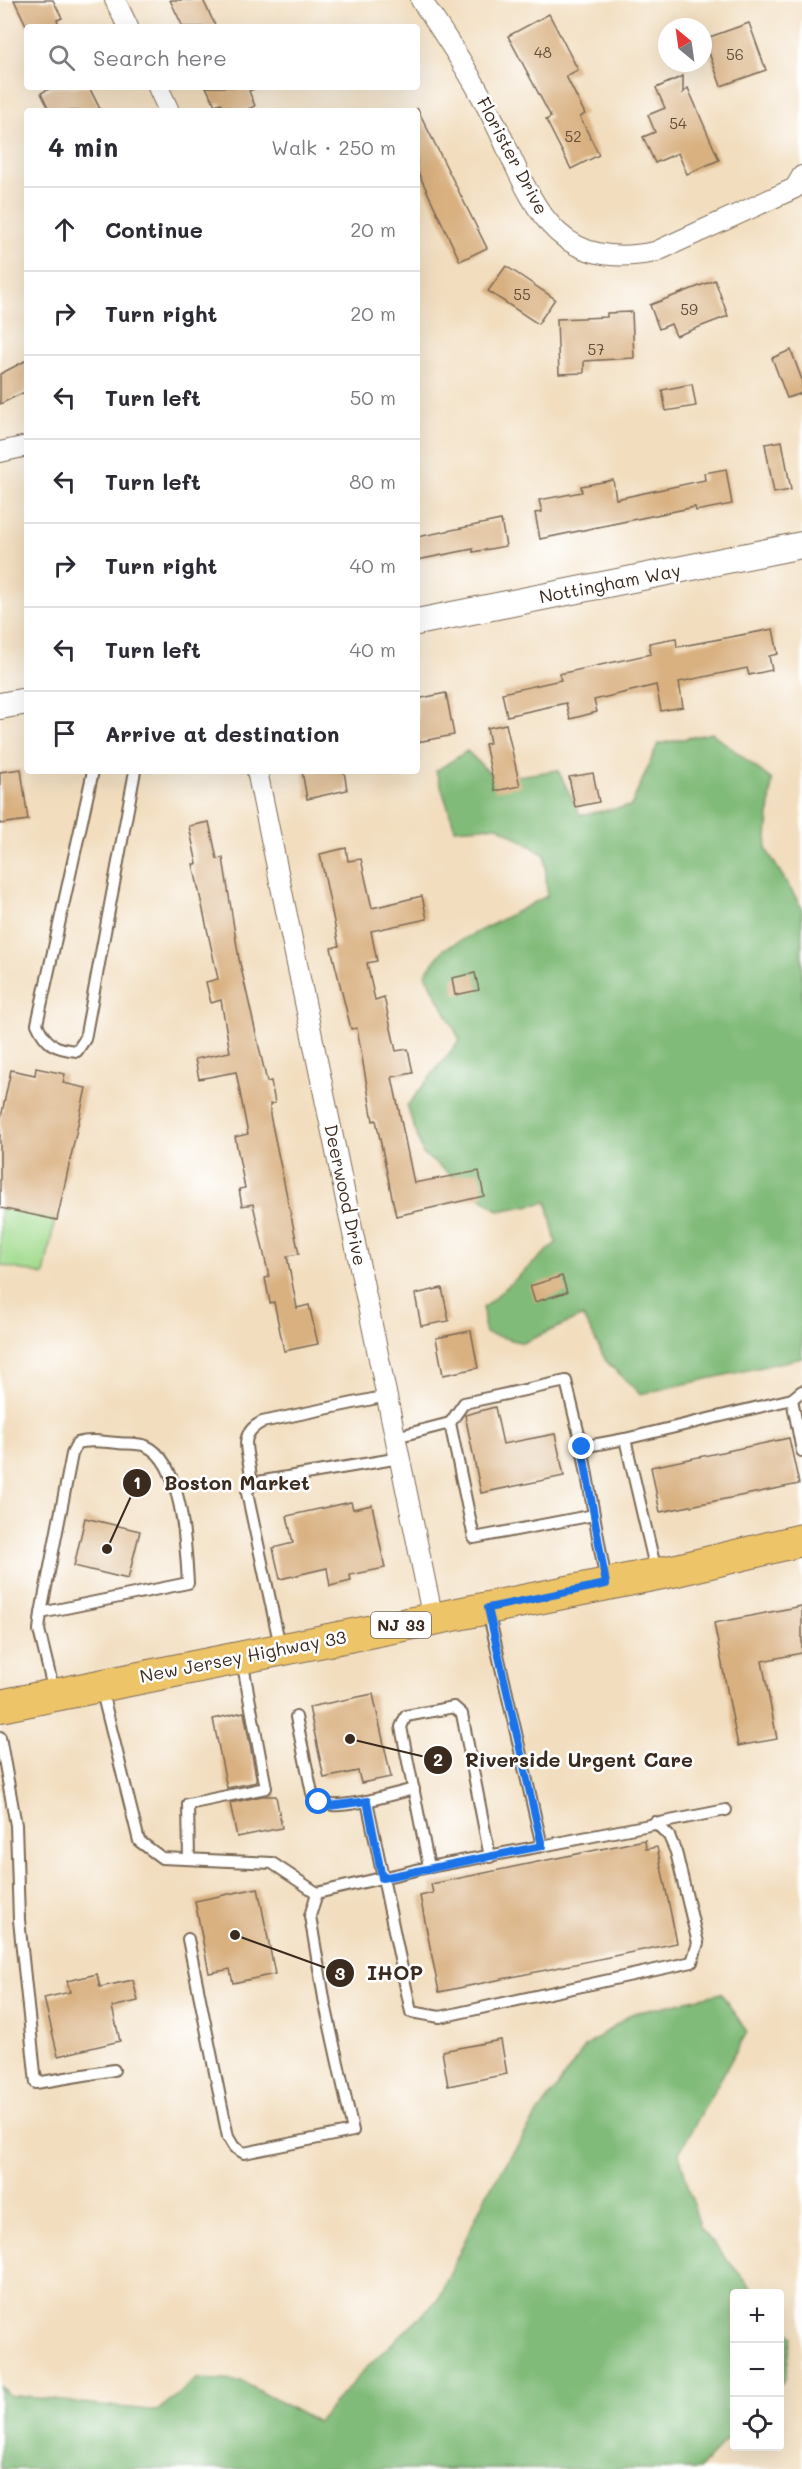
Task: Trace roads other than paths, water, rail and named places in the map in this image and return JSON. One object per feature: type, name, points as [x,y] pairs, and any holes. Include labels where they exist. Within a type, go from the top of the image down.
[{"type":"main road","name":"New Jersey Highway 33","points":[[0,1706],[657,1574],[802,1540]]},
{"type":"street","points":[[115,0],[127,24]]},
{"type":"street","name":"Florister Drive","points":[[421,0],[488,108],[535,207],[550,226],[568,240],[591,251],[610,256],[634,256],[655,252],[795,188],[802,176]]},
{"type":"street","points":[[159,90],[168,108]]},
{"type":"street","points":[[0,452],[24,447]]},
{"type":"street","name":"Nottingham Way","points":[[420,621],[802,545]]},
{"type":"street","points":[[0,706],[24,702]]},
{"type":"street","name":"Deerwood Drive","points":[[258,774],[434,1619]]},
{"type":"lane","points":[[92,774],[37,1024],[41,1034],[57,1049],[77,1051],[85,1039],[134,774]]},
{"type":"lane","points":[[396,1437],[450,1423],[464,1404],[566,1381],[582,1447],[606,1584]]},
{"type":"lane","points":[[582,1447],[792,1399],[802,1391]]},
{"type":"lane","points":[[281,1650],[247,1493],[252,1483],[245,1438],[248,1431],[262,1422],[387,1396]]},
{"type":"lane","points":[[792,1399],[802,1451]]},
{"type":"lane","points":[[450,1423],[474,1538],[594,1515]]},
{"type":"lane","points":[[625,1439],[657,1574]]},
{"type":"lane","points":[[41,1613],[188,1583],[185,1536],[179,1497],[165,1464],[146,1447],[87,1440],[77,1443],[72,1455],[41,1613],[39,1630],[55,1695]]},
{"type":"lane","points":[[252,1483],[400,1458]]},
{"type":"lane","points":[[488,1608],[542,1846]]},
{"type":"lane","points":[[189,1859],[188,1804],[266,1788],[242,1657]]},
{"type":"lane","points":[[100,1686],[139,1841],[162,1858],[272,1863],[317,1893],[655,1822],[726,1810]]},
{"type":"lane","points":[[429,1868],[401,1727],[406,1716],[454,1707],[462,1714],[490,1857]]},
{"type":"lane","points":[[296,1717],[312,1792],[319,1802],[330,1806],[367,1801],[414,1789]]},
{"type":"lane","points":[[0,1737],[16,1825],[19,1920],[36,2083],[114,2070]]},
{"type":"lane","points":[[367,1801],[411,2012],[440,2017],[692,1962],[698,1943],[676,1852],[669,1836],[655,1822]]},
{"type":"lane","points":[[188,1939],[228,2137],[234,2147],[244,2153],[353,2131],[325,2004],[310,1916],[317,1893]]},
{"type":"place","name":"Boston Market","points":[[107,1549]]},
{"type":"place","name":"Riverside Urgent Care","points":[[350,1739]]},
{"type":"place","name":"IHOP","points":[[235,1935]]}]
